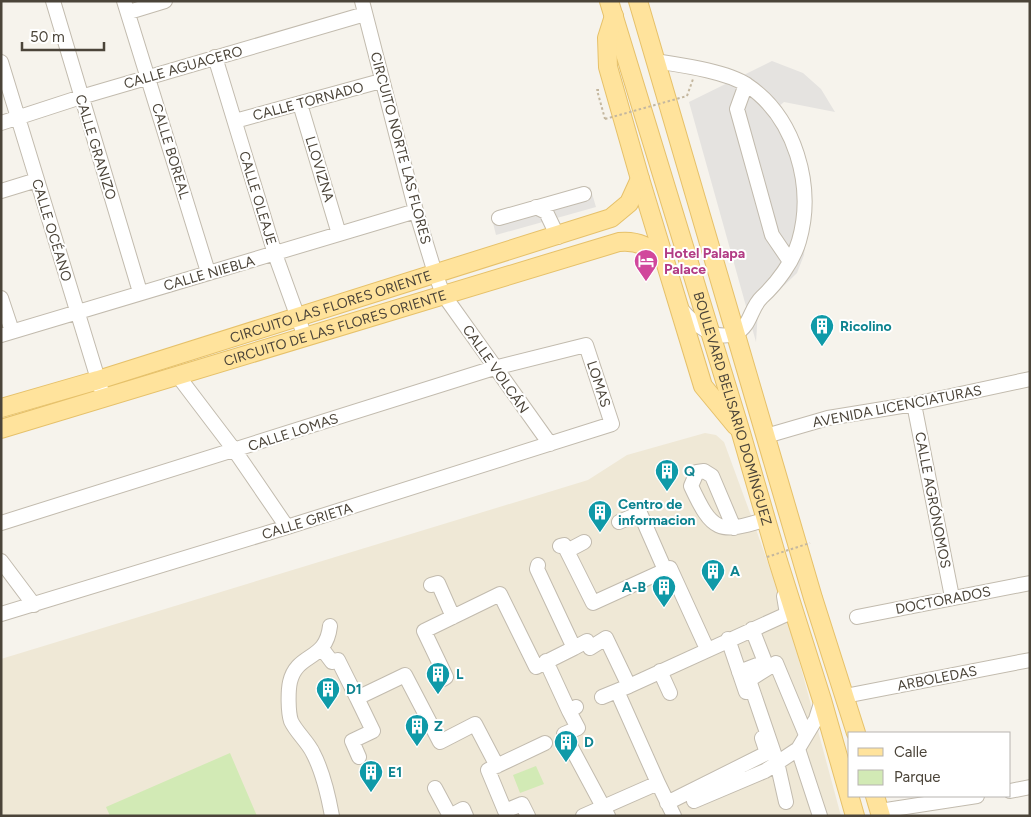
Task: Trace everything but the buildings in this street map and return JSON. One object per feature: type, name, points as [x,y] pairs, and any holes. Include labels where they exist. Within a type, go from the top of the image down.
[{"type":"main road","name":"BOULEVARD BELISARIO DOMÍNGUEZ","points":[[638,1],[768,444],[856,732]]},
{"type":"main road","name":"BOULEVARD BELISARIO DOMÍNGUEZ","points":[[612,8],[767,519],[773,559],[822,700],[848,791]]},
{"type":"main road","points":[[612,8],[607,38],[608,67],[664,260],[703,386],[741,433]]},
{"type":"main road","name":"CIRCUITO LAS FLORES ORIENTE","points":[[1,408],[98,380],[435,273],[558,237],[611,218],[622,211],[636,192],[640,179]]},
{"type":"main road","name":"CIRCUITO DE LAS FLORES ORIENTE","points":[[1,429],[618,242],[631,240],[644,244],[664,260]]},
{"type":"main road","points":[[749,458],[768,444]]},
{"type":"main road","name":"BOULEVARD BELISARIO DOMÍNGUEZ","points":[[850,797],[855,816]]},
{"type":"street","name":"CALLE GRANIZO","points":[[53,1],[140,292]]},
{"type":"street","points":[[126,7],[165,1]]},
{"type":"street","name":"CALLE BOREAL","points":[[126,7],[208,272]]},
{"type":"street","name":"CALLE AGUACERO","points":[[1,123],[81,97],[149,78],[364,8]]},
{"type":"street","name":"CIRCUITO NORTE LAS FLORES","points":[[364,8],[381,81],[416,211],[435,273],[444,294]]},
{"type":"street","name":"CALLE OLEAJE","points":[[215,57],[275,254],[305,336]]},
{"type":"street","points":[[655,61],[697,67],[746,84],[771,105],[797,149],[806,199],[799,242],[777,283],[756,302],[746,327],[735,333],[720,335],[694,324],[679,307]]},
{"type":"street","name":"CALLE OCÉANO","points":[[1,62],[104,398]]},
{"type":"street","name":"CALLE TORNADO","points":[[235,121],[381,81]]},
{"type":"street","points":[[746,84],[737,109],[772,235],[789,260]]},
{"type":"street","name":"LLOVIZNA","points":[[300,104],[339,234]]},
{"type":"street","points":[[1,191],[37,180]]},
{"type":"street","points":[[499,218],[584,194]]},
{"type":"street","points":[[536,207],[546,212],[558,237]]},
{"type":"street","name":"CALLE NIEBLA","points":[[6,333],[416,211]]},
{"type":"street","name":"CALLE VOLCÁN","points":[[444,294],[494,368],[550,444]]},
{"type":"street","points":[[1,298],[6,333]]},
{"type":"street","name":"CALLE LOMAS","points":[[1,522],[494,368],[586,345]]},
{"type":"street","name":"LOMAS","points":[[586,345],[612,424]]},
{"type":"street","points":[[178,376],[235,450],[287,528]]},
{"type":"street","name":"AVENIDA LICENCIATURAS","points":[[768,444],[828,418],[914,404],[1030,379]]},
{"type":"street","name":"CALLE AGRÓNOMOS","points":[[914,404],[952,597]]},
{"type":"street","name":"CALLE GRIETA","points":[[1,614],[287,528],[612,424]]},
{"type":"street","points":[[619,522],[642,510],[665,570]]},
{"type":"street","points":[[734,528],[767,519]]},
{"type":"street","points":[[584,542],[564,548],[593,603],[670,568],[707,649]]},
{"type":"street","points":[[602,697],[752,628],[787,614],[773,559]]},
{"type":"street","points":[[1,561],[34,605]]},
{"type":"street","points":[[538,565],[537,568],[574,648]]},
{"type":"street","points":[[438,583],[453,617]]},
{"type":"street","name":"DOCTORADOS","points":[[857,617],[1030,583]]},
{"type":"street","points":[[442,679],[446,677],[424,631],[500,594],[520,623],[536,667],[587,641],[590,648],[606,638],[658,783],[674,816]]},
{"type":"street","points":[[330,626],[329,639],[323,650],[293,671],[289,684],[291,721],[314,753],[327,790],[332,816]]},
{"type":"street","points":[[739,672],[765,662],[752,628]]},
{"type":"street","points":[[667,802],[767,753],[728,639]]},
{"type":"street","points":[[323,650],[332,662],[338,660],[373,731],[352,741],[359,756]]},
{"type":"street","name":"ARBOLEDAS","points":[[845,696],[1030,660]]},
{"type":"street","points":[[546,661],[573,709],[578,728],[564,734],[606,811]]},
{"type":"street","points":[[786,802],[777,762],[749,680],[776,663],[806,735]]},
{"type":"street","points":[[660,671],[670,693]]},
{"type":"street","points":[[357,698],[405,675],[440,742],[475,724],[496,766]]},
{"type":"street","points":[[694,801],[765,771],[798,749],[816,719],[822,700]]},
{"type":"street","points":[[528,816],[522,804],[505,811],[488,770],[545,743]]},
{"type":"street","points":[[798,749],[820,816]]},
{"type":"street","points":[[583,816],[606,811],[658,783]]},
{"type":"street","points":[[435,788],[450,816],[463,809],[466,816]]},
{"type":"street","points":[[1011,791],[1030,788]]},
{"type":"street","points":[[879,807],[968,797]]},
{"type":"path","points":[[597,90],[605,119],[687,96],[697,67]]},
{"type":"path","points":[[773,559],[810,543]]},
{"type":"shaded area","points":[[772,61],[803,73],[821,89],[835,112],[784,102],[777,108],[790,133],[805,244],[804,255],[797,273],[758,311],[756,342],[689,102]]},
{"type":"shaded area","points":[[590,187],[596,207],[496,235],[491,215]]},
{"type":"shaded area","points":[[705,433],[716,435],[724,442],[787,616],[841,816],[1,816],[1,659],[588,480],[627,455]]},
{"type":"green space","points":[[230,753],[257,816],[110,816],[106,807]]},
{"type":"green space","points":[[536,766],[544,784],[520,793],[513,775]]},
{"type":"place","name":"Hotel Palapa Palace","points":[[646,282]]},
{"type":"place","name":"Ricolino","points":[[822,347]]},
{"type":"place","name":"Q","points":[[667,492]]},
{"type":"place","name":"Centro de informacion","points":[[600,533]]},
{"type":"place","name":"A","points":[[713,592]]},
{"type":"place","name":"A-B","points":[[664,608]]},
{"type":"place","name":"L","points":[[438,695]]},
{"type":"place","name":"D1","points":[[328,710]]},
{"type":"place","name":"Z","points":[[417,747]]},
{"type":"place","name":"D","points":[[566,763]]},
{"type":"place","name":"E1","points":[[371,793]]}]
